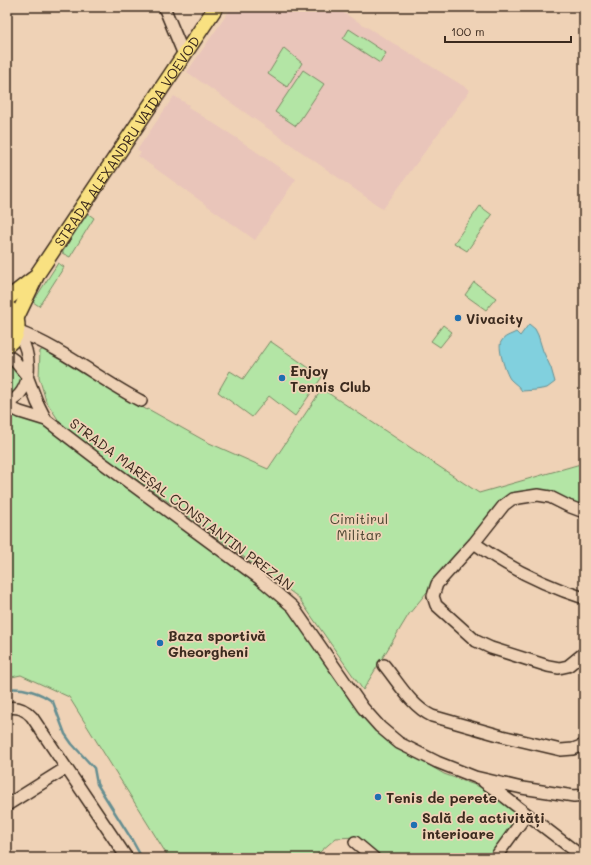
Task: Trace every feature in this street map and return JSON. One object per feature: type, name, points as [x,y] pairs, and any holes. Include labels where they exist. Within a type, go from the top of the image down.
[{"type":"main road","name":"STRADA ALEXANDRU VAIDA VOEVOD","points":[[7,345],[12,341],[38,275],[216,7]]},
{"type":"main road","name":"STRADA ALEXANDRU VAIDA VOEVOD","points":[[7,299],[38,275]]},
{"type":"main road","points":[[7,308],[13,312],[17,326]]},
{"type":"street","points":[[164,7],[184,55]]},
{"type":"street","points":[[17,326],[141,402]]},
{"type":"street","name":"STRADA MAREȘAL CONSTANTIN PREZAN","points":[[17,326],[26,348],[28,363],[27,376]]},
{"type":"street","name":"STRADA MAREȘAL CONSTANTIN PREZAN","points":[[7,355],[14,360],[27,376],[46,420],[259,578],[285,599],[293,607],[363,708],[371,718],[399,743],[437,762],[475,777],[522,788],[574,796],[584,795]]},
{"type":"street","points":[[7,403],[20,395],[24,388],[27,376]]},
{"type":"street","points":[[7,406],[20,412],[46,420]]},
{"type":"street","points":[[584,512],[550,497],[538,495],[512,499],[504,505],[474,543],[437,584],[433,596],[436,605],[476,641],[491,648],[559,668],[568,666],[584,653]]},
{"type":"street","points":[[474,543],[525,575],[558,590],[584,598]]},
{"type":"street","points":[[384,665],[414,703],[423,711],[432,716],[502,736],[561,750],[573,749],[584,745]]},
{"type":"street","points":[[7,708],[22,708],[30,715],[125,857]]},
{"type":"street","points":[[7,805],[66,768]]},
{"type":"street","points":[[475,777],[497,791],[584,858]]},
{"type":"street","points":[[495,858],[527,814]]},
{"type":"street","points":[[355,842],[374,858]]},
{"type":"shaded area","points":[[232,7],[334,7],[470,90],[383,209],[187,72]]},
{"type":"shaded area","points":[[174,96],[189,105],[188,107],[296,179],[255,240],[138,156],[141,153],[137,150]]},
{"type":"green space","points":[[349,29],[386,53],[380,63],[343,39]]},
{"type":"green space","points":[[284,48],[302,63],[287,87],[268,74]]},
{"type":"green space","points":[[303,70],[324,84],[296,126],[275,112]]},
{"type":"green space","points":[[480,206],[492,215],[467,251],[454,243]]},
{"type":"green space","points":[[87,213],[94,218],[70,257],[62,253]]},
{"type":"green space","points":[[58,263],[64,267],[39,306],[33,302]]},
{"type":"green space","name":"Vivacity","points":[[474,282],[496,298],[486,310],[465,295]]},
{"type":"green space","name":"Vivacity","points":[[443,325],[452,332],[440,347],[431,341]]},
{"type":"green space","name":"Enjoy Tennis Club","points":[[270,341],[322,377],[295,416],[269,396],[252,417],[218,392],[230,371],[243,379]]},
{"type":"green space","name":"Cimitirul Militar","points":[[46,348],[147,410],[148,409],[207,442],[268,469],[322,389],[479,493],[584,463],[584,512],[550,497],[497,506],[409,614],[363,690],[298,597],[173,505],[83,442],[59,421],[46,401],[39,377],[40,351]]},
{"type":"green space","points":[[7,360],[23,377],[18,389],[7,395]]},
{"type":"green space","name":"Baza sportivă Gheorgheni","points":[[7,414],[40,423],[291,610],[357,710],[397,746],[444,774],[486,789],[515,810],[518,820],[490,858],[382,858],[357,837],[336,838],[313,858],[169,858],[69,697],[21,675],[7,678]]},
{"type":"water","points":[[529,324],[535,329],[538,335],[555,382],[547,388],[522,391],[507,374],[501,356],[500,345],[504,338],[516,332],[520,336]]},
{"type":"waterway","points":[[7,689],[31,691],[43,695],[53,702],[65,734],[94,768],[97,784],[142,858]]},
{"type":"place","name":"Vivacity","points":[[458,318]]},
{"type":"place","name":"Enjoy Tennis Club","points":[[282,378]]},
{"type":"place","name":"Baza sportivă Gheorgheni","points":[[160,643]]},
{"type":"place","name":"Tenis de perete","points":[[378,797]]},
{"type":"place","name":"Sală de activități interioare","points":[[414,825]]}]
